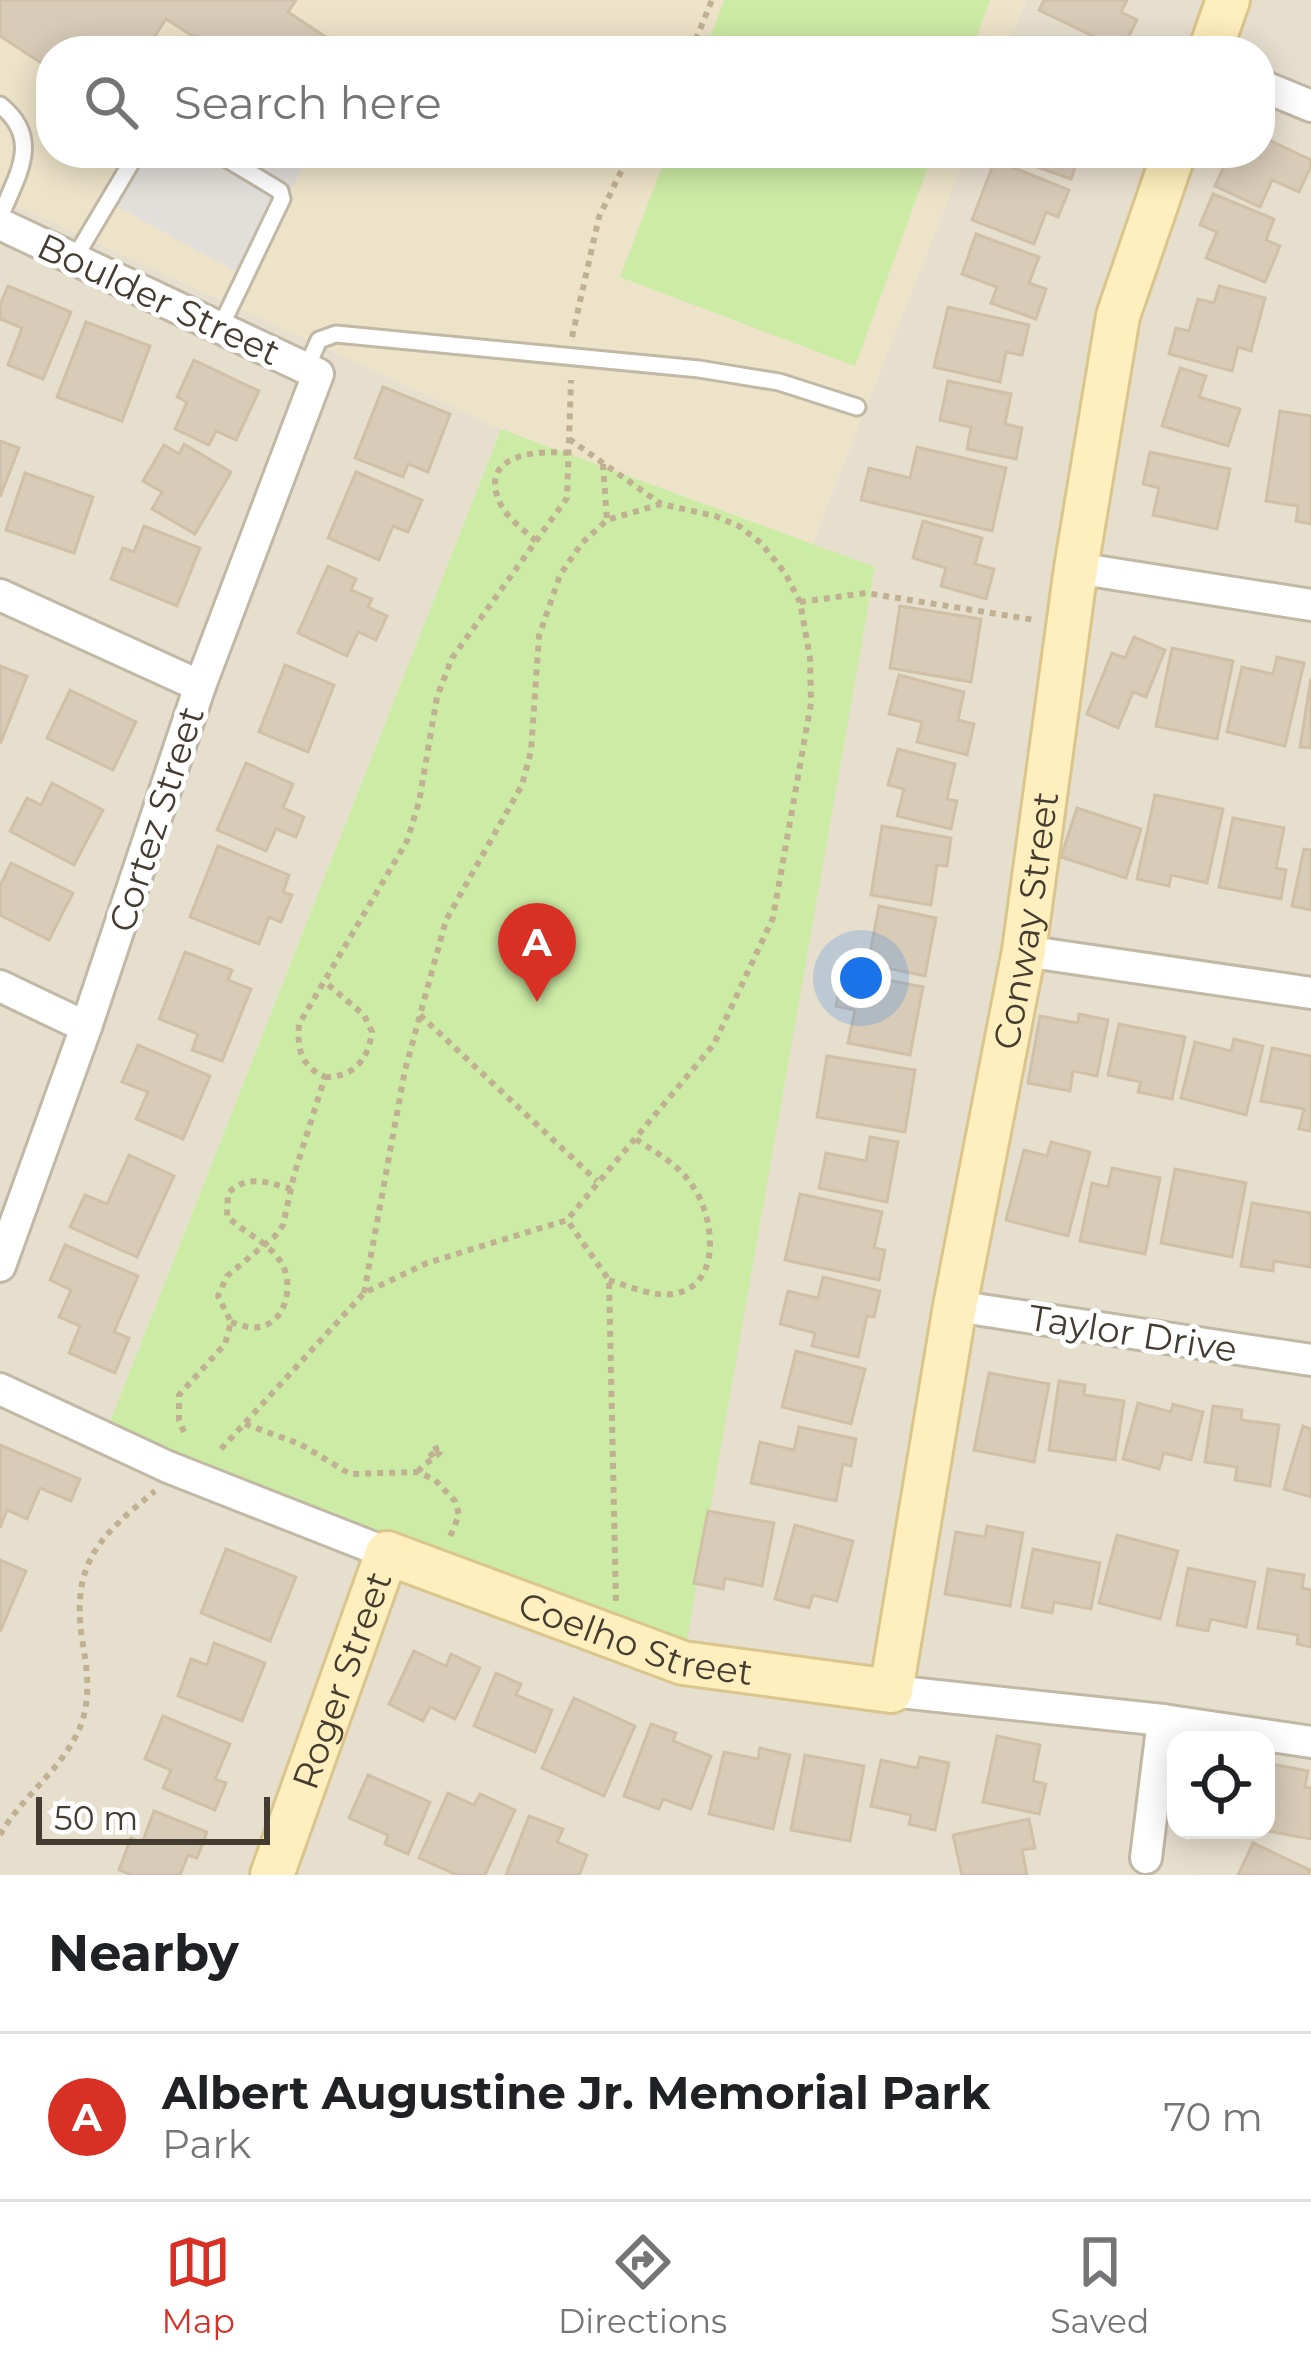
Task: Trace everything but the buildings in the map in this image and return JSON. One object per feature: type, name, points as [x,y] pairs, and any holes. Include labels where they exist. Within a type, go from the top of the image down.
[{"type":"street","points":[[1215,36],[1228,0]]},
{"type":"street","points":[[1275,91],[1311,106]]},
{"type":"street","name":"Conway Street","points":[[891,1691],[955,1306],[1024,951],[1076,568],[1118,316],[1169,168]]},
{"type":"street","name":"Boulder Street","points":[[0,220],[312,372]]},
{"type":"street","name":"Cortez Street","points":[[0,1266],[312,372]]},
{"type":"street","points":[[1076,568],[1311,605]]},
{"type":"street","points":[[0,596],[200,686]]},
{"type":"street","points":[[1024,951],[1311,993]]},
{"type":"street","points":[[0,986],[86,1027]]},
{"type":"street","name":"Taylor Drive","points":[[955,1306],[1311,1360]]},
{"type":"street","name":"Coelho Street","points":[[0,1390],[168,1467],[683,1664],[1311,1742]]},
{"type":"street","name":"Roger Street","points":[[272,1875],[387,1553]]},
{"type":"street","points":[[1146,1858],[1163,1720]]},
{"type":"lane","points":[[0,105],[14,115],[23,131],[24,152],[0,220]]},
{"type":"lane","points":[[74,259],[128,168]]},
{"type":"lane","points":[[220,328],[283,199],[280,191],[242,168]]},
{"type":"lane","points":[[312,372],[319,340],[337,334],[779,382],[857,406]]},
{"type":"path","points":[[697,36],[712,0]]},
{"type":"path","points":[[325,982],[364,1016],[372,1032],[362,1062],[351,1072],[325,1077],[309,1070],[297,1041],[298,1024],[407,841],[437,698],[452,658],[567,499],[577,304],[599,217],[623,168]]},
{"type":"path","points":[[221,1449],[364,1293],[427,1264],[566,1220],[714,1044],[773,918],[811,703],[810,658],[800,602],[785,573],[740,526],[661,504],[569,439]]},
{"type":"path","points":[[536,541],[502,509],[497,476],[525,452],[568,453]]},
{"type":"path","points":[[603,464],[607,520]]},
{"type":"path","points":[[364,1293],[405,1070],[420,1014],[446,920],[522,785],[531,751],[539,637],[560,575],[582,543],[607,520],[661,504]]},
{"type":"path","points":[[800,602],[866,593],[1068,626]]},
{"type":"path","points":[[420,1014],[597,1181]]},
{"type":"path","points":[[184,1432],[179,1395],[225,1344],[231,1322],[218,1295],[227,1276],[283,1225],[325,1077]]},
{"type":"path","points":[[609,1280],[667,1295],[694,1284],[709,1259],[711,1231],[694,1186],[679,1168],[634,1138]]},
{"type":"path","points":[[231,1322],[261,1328],[280,1312],[286,1300],[287,1274],[265,1244],[227,1216],[228,1193],[239,1182],[252,1180],[291,1189]]},
{"type":"path","points":[[566,1220],[609,1280],[616,1600],[610,1636]]},
{"type":"path","points":[[245,1424],[300,1444],[350,1474],[418,1472],[448,1490],[459,1516],[445,1550]]},
{"type":"path","points":[[418,1472],[434,1458]]},
{"type":"path","points":[[0,1835],[60,1762],[81,1724],[88,1676],[80,1615],[88,1557],[158,1488]]},
{"type":"shaded area","points":[[0,0],[1026,0],[1012,36],[36,36],[36,168],[960,168],[812,544],[501,429],[0,198]]},
{"type":"shaded area","points":[[1026,0],[1311,0],[1311,1875],[0,1875],[0,198],[501,429],[104,1437],[874,567],[812,544],[960,168],[1275,168],[1275,36],[1012,36]]},
{"type":"shaded area","points":[[131,168],[303,168],[244,276],[109,202]]},
{"type":"green space","points":[[724,0],[990,0],[977,36],[711,36]]},
{"type":"green space","points":[[661,168],[928,168],[855,366],[620,277]]},
{"type":"green space","points":[[501,429],[875,567],[683,1663],[104,1437]]},
{"type":"place","name":"Albert Augustine Jr. Memorial Park","points":[[537,1002]]}]
